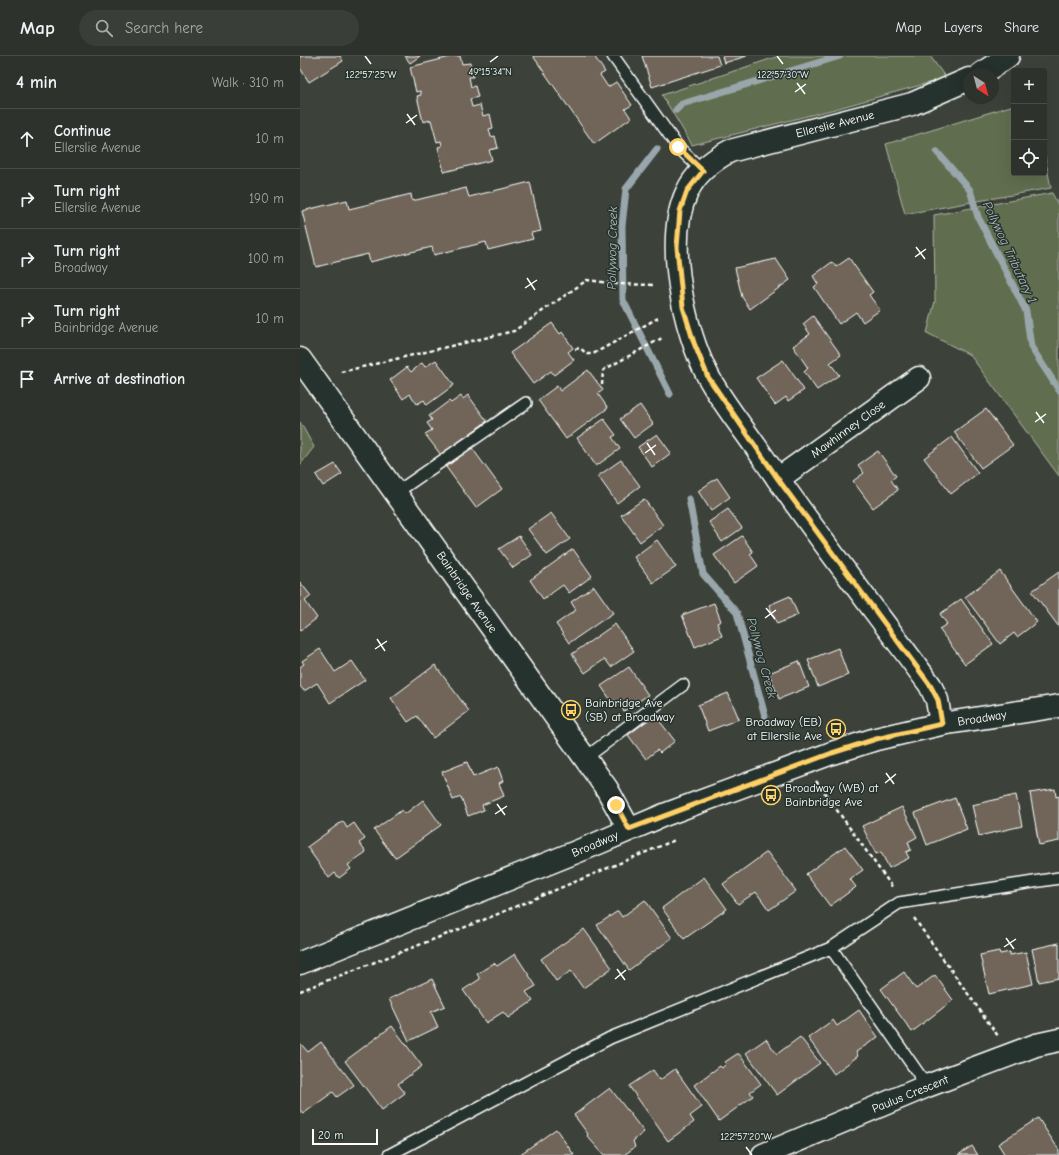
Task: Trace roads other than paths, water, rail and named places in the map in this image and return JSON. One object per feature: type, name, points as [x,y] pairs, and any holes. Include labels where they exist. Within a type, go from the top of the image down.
[{"type":"street","points":[[990,68],[1008,56]]},
{"type":"street","name":"Ellerslie Avenue","points":[[942,724],[938,700],[930,685],[778,479],[708,377],[694,343],[683,307],[677,247],[680,211],[687,191],[703,171],[718,158],[730,151],[912,104],[963,82]]},
{"type":"street","name":"Bainbridge Avenue","points":[[300,359],[397,492],[584,759],[607,788],[629,829]]},
{"type":"street","name":"Mawhinney Close","points":[[778,479],[919,378]]},
{"type":"street","name":"Broadway","points":[[300,963],[596,844],[629,829],[832,753],[876,739],[942,724],[1059,706]]},
{"type":"street","name":"Paulus Crescent","points":[[763,1155],[927,1086],[1036,1045],[1059,1040]]},
{"type":"lane","points":[[613,56],[678,147],[703,171]]},
{"type":"lane","points":[[397,492],[526,403]]},
{"type":"lane","points":[[584,759],[683,685]]},
{"type":"lane","points":[[389,1155],[610,1038],[831,948],[899,903],[1059,878]]},
{"type":"lane","points":[[831,948],[927,1086]]},
{"type":"waterway","name":"Pollywog Creek","points":[[676,110],[682,104],[840,56]]},
{"type":"waterway","name":"Pollywog Creek","points":[[657,149],[626,189],[622,226],[623,300],[670,394]]},
{"type":"waterway","name":"Pollywog Tributary 1","points":[[937,152],[970,190],[978,217],[1026,311],[1031,347],[1059,390]]},
{"type":"waterway","name":"Pollywog Creek","points":[[689,499],[703,574],[737,613],[765,716]]},
{"type":"place","name":"Bainbridge Ave (SB) at Broadway","points":[[571,710]]},
{"type":"place","name":"Broadway (EB) at Ellerslie Ave","points":[[836,729]]},
{"type":"place","name":"Broadway (WB) at Bainbridge Ave","points":[[771,795]]}]
